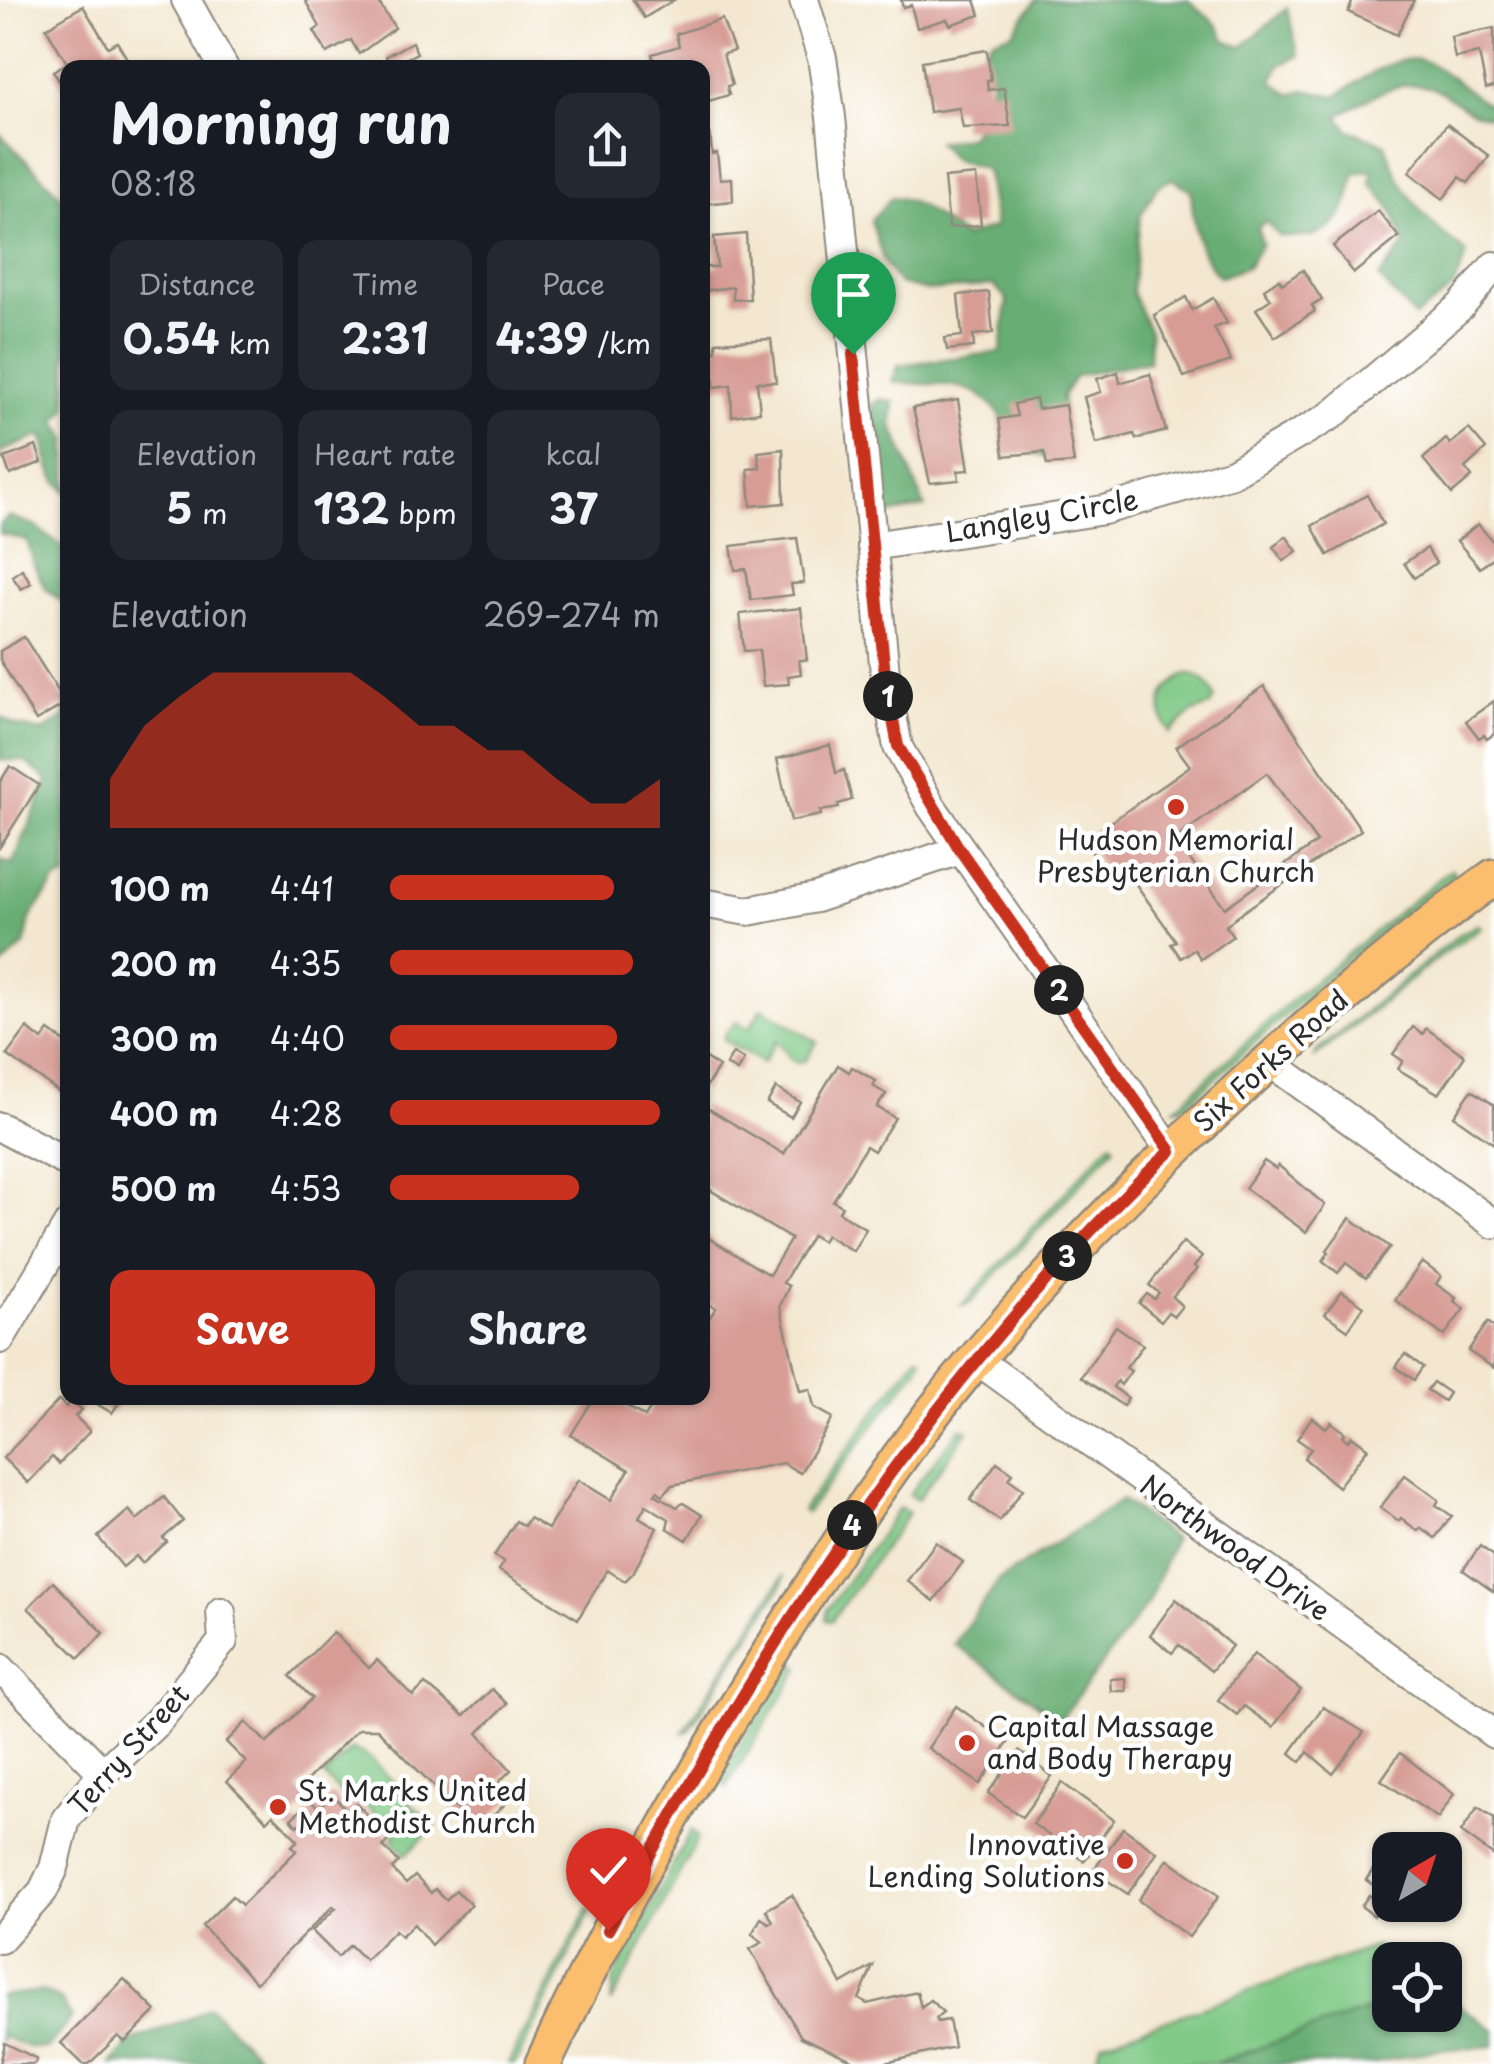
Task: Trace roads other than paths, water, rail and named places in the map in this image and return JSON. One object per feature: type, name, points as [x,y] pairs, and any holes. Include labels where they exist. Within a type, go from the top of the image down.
[{"type":"main road","name":"Six Forks Road","points":[[543,2064],[608,1930],[710,1747],[823,1566],[932,1414],[1089,1232],[1171,1151],[1362,980],[1494,877]]},
{"type":"street","points":[[186,0],[220,60]]},
{"type":"street","points":[[804,0],[822,58],[832,117],[886,684],[898,746],[960,850],[1171,1151]]},
{"type":"street","name":"Langley Circle","points":[[872,546],[1104,510],[1232,473],[1332,416],[1461,306],[1494,266]]},
{"type":"street","points":[[710,905],[748,912],[799,901],[852,888],[960,850]]},
{"type":"street","points":[[1270,1062],[1494,1224]]},
{"type":"street","points":[[0,1126],[60,1159]]},
{"type":"street","points":[[0,1339],[60,1238]]},
{"type":"street","name":"Northwood Drive","points":[[977,1360],[1494,1734]]},
{"type":"street","name":"Terry Street","points":[[0,1938],[43,1891],[54,1868],[66,1819],[102,1773],[158,1722],[223,1641],[221,1612]]},
{"type":"street","points":[[0,1668],[102,1773]]},
{"type":"place","name":"Hudson Memorial Presbyterian Church","points":[[1176,807]]},
{"type":"place","name":"Capital Massage and Body Therapy","points":[[967,1743]]},
{"type":"place","name":"St. Marks United Methodist Church","points":[[278,1807]]},
{"type":"place","name":"Innovative Lending Solutions","points":[[1125,1861]]}]
